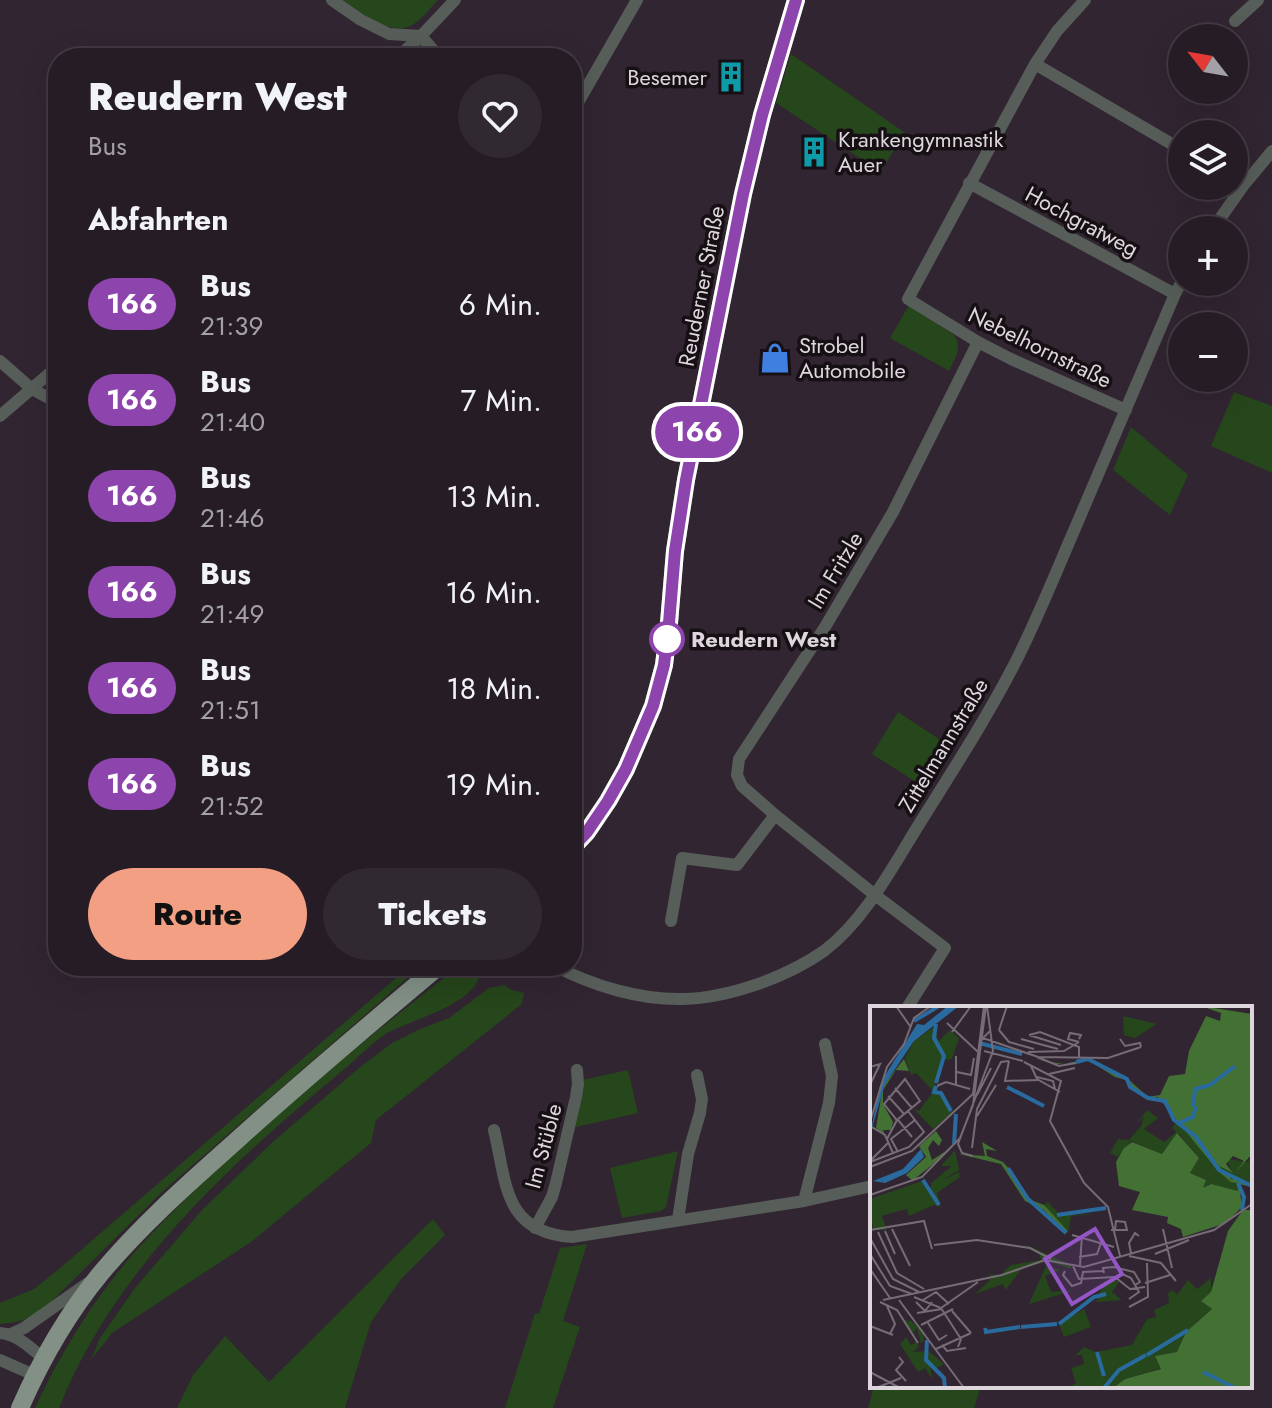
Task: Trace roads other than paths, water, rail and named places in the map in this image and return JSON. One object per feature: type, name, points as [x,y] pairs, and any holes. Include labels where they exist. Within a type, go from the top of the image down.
[{"type":"main road","name":"Reuderner Straße","points":[[582,837],[608,801],[633,755],[653,706],[664,665],[675,551],[686,480],[762,115],[796,0]]},
{"type":"main road","points":[[20,1408],[39,1367],[63,1327],[100,1274],[153,1217],[279,1102],[427,976]]},
{"type":"street","points":[[332,0],[389,34],[421,36],[431,48]]},
{"type":"street","points":[[408,48],[455,0]]},
{"type":"street","points":[[582,96],[637,0]]},
{"type":"street","points":[[1235,21],[1258,0]]},
{"type":"street","name":"Nebelhornstraße","points":[[1083,1],[1057,31],[1035,64],[908,299],[978,342],[1126,410]]},
{"type":"street","points":[[1035,64],[1168,142]]},
{"type":"street","points":[[1248,174],[1272,151]]},
{"type":"street","name":"Hochgratweg","points":[[969,183],[1168,290]]},
{"type":"street","name":"Zittelmannstraße","points":[[574,976],[644,995],[683,999],[730,992],[795,969],[826,949],[851,924],[875,895],[971,740],[1015,662],[1174,296]]},
{"type":"street","name":"Im Fritzle","points":[[875,895],[742,786],[737,775],[739,759],[825,627],[893,512],[978,342]]},
{"type":"street","points":[[0,361],[32,389],[48,398]]},
{"type":"street","points":[[0,416],[48,375]]},
{"type":"street","points":[[671,921],[682,858],[737,865],[775,815]]},
{"type":"street","points":[[875,895],[945,948],[908,1006]]},
{"type":"street","points":[[804,1201],[829,1103],[832,1076],[825,1044]]},
{"type":"street","name":"Im Stüble","points":[[494,1130],[511,1203],[521,1218],[535,1228],[556,1183],[576,1097],[577,1070]]},
{"type":"street","points":[[678,1220],[688,1154],[702,1099],[697,1075]]},
{"type":"street","points":[[535,1228],[554,1236],[572,1237],[804,1201],[870,1186]]},
{"type":"street","points":[[5,1333],[24,1328],[100,1274]]},
{"type":"street","points":[[5,1333],[30,1346],[39,1367]]},
{"type":"street","points":[[0,1360],[39,1367]]},
{"type":"place","name":"Besemer","points":[[731,77]]},
{"type":"place","name":"Krankengymnastik Auer","points":[[814,152]]},
{"type":"place","name":"Strobel Automobile","points":[[775,358]]},
{"type":"place","name":"Reudern West","points":[[667,639]]}]
